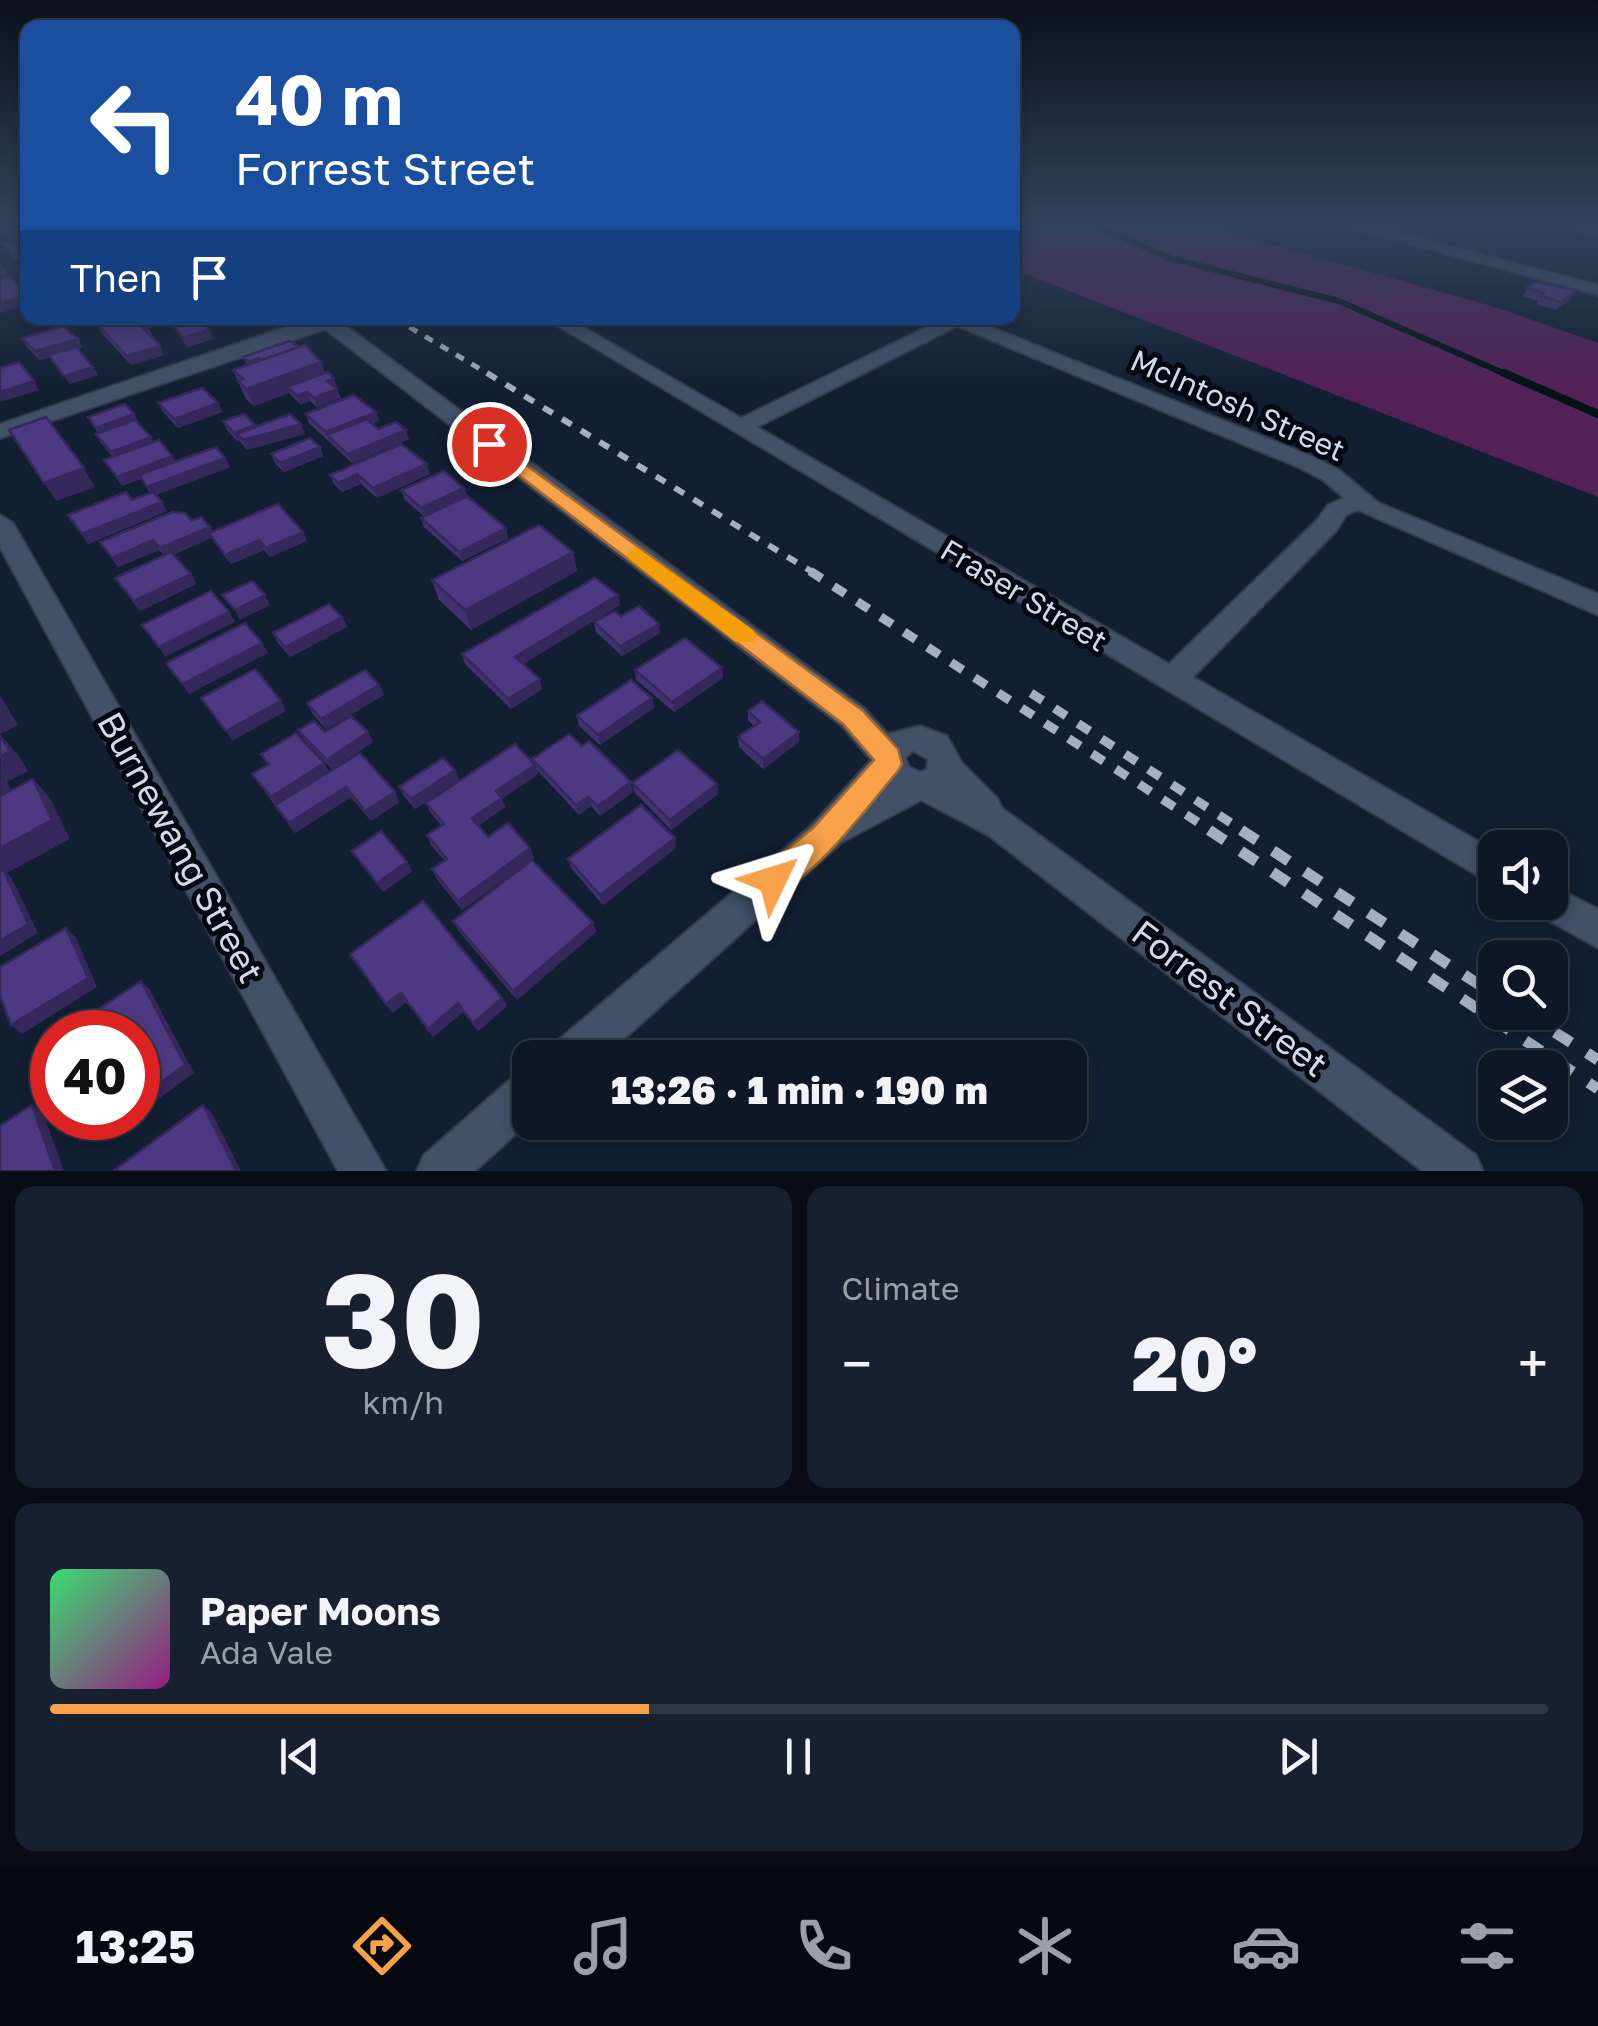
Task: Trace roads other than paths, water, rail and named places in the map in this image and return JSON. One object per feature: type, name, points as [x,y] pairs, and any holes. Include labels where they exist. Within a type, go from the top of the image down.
[{"type":"street","points":[[1555,279],[1598,290]]},
{"type":"street","points":[[0,430],[310,325]]},
{"type":"street","name":"Forrest Street","points":[[332,325],[853,717],[911,766],[1000,824],[1460,1171]]},
{"type":"street","name":"Fraser Street","points":[[566,325],[1478,860]]},
{"type":"street","points":[[740,426],[938,325]]},
{"type":"street","name":"McIntosh Street","points":[[973,325],[1306,462],[1331,474],[1364,504],[1598,605]]},
{"type":"street","points":[[1170,681],[1327,524],[1364,504]]},
{"type":"street","name":"Burnewang Street","points":[[0,524],[363,1171]]},
{"type":"street","points":[[591,1040],[911,766]]},
{"type":"street","points":[[1568,912],[1598,930]]},
{"type":"street","points":[[440,1171],[512,1108]]},
{"type":"waterway","points":[[1251,279],[1339,301],[1510,376]]},
{"type":"waterway","points":[[1504,373],[1598,414]]},
{"type":"railway","points":[[406,325],[489,374]]},
{"type":"railway","points":[[489,374],[814,573]]},
{"type":"railway","points":[[810,571],[1213,832]]},
{"type":"railway","points":[[1031,693],[1245,832]]},
{"type":"railway","points":[[1209,830],[1598,1089]]},
{"type":"railway","points":[[1241,830],[1478,984]]},
{"type":"railway","points":[[1551,1030],[1598,1060]]}]
